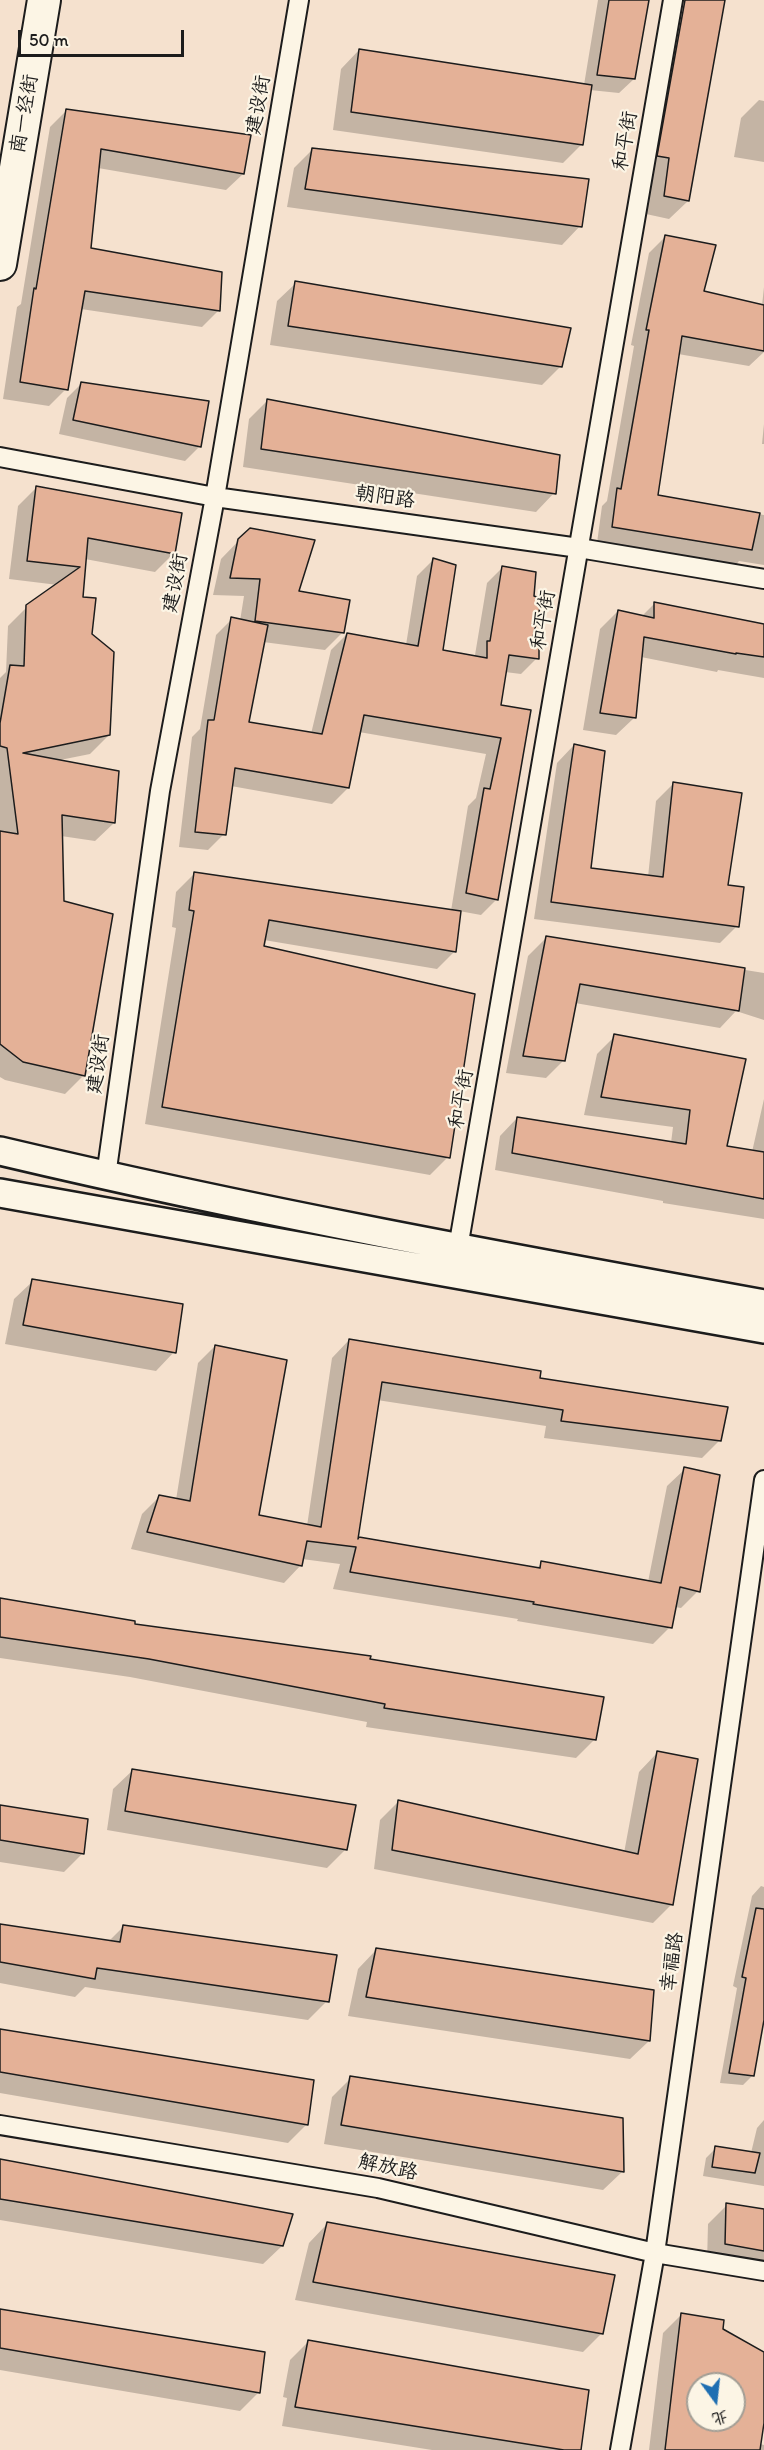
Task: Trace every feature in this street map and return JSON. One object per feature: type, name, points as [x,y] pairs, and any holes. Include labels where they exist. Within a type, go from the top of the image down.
[{"type":"highway","name":"南一经街","points":[[0,264],[44,0]]},
{"type":"main road","points":[[0,1151],[106,1176],[458,1248],[764,1304]]},
{"type":"main road","points":[[0,1193],[764,1329]]},
{"type":"street","name":"建设街","points":[[106,1176],[160,792],[215,496],[299,0]]},
{"type":"street","name":"和平街","points":[[458,1248],[673,0]]},
{"type":"street","name":"朝阳路","points":[[0,457],[215,496],[579,548],[764,579]]},
{"type":"street","name":"幸福路","points":[[620,2450],[655,2253],[764,1480]]},
{"type":"street","name":"解放路","points":[[0,2125],[378,2188],[655,2253],[764,2271]]},
{"type":"building","points":[[609,0],[649,0],[635,79],[597,75]]},
{"type":"building","points":[[685,0],[725,0],[689,201],[664,196],[669,158],[657,156]]},
{"type":"building","points":[[359,49],[592,85],[583,145],[351,112]]},
{"type":"building","points":[[66,109],[251,135],[244,174],[101,149],[91,248],[222,272],[220,311],[85,291],[68,390],[20,382],[34,288],[36,289]]},
{"type":"building","points":[[312,148],[589,179],[582,227],[305,189]]},
{"type":"building","points":[[665,235],[716,245],[704,291],[764,305],[764,351],[682,336],[658,495],[760,513],[752,550],[612,527],[617,488],[621,489],[649,330],[646,330]]},
{"type":"building","points":[[295,281],[571,328],[562,367],[288,326]]},
{"type":"building","points":[[81,382],[209,401],[201,447],[73,420]]},
{"type":"building","points":[[267,399],[560,455],[556,494],[261,449]]},
{"type":"building","points":[[36,486],[182,513],[175,554],[88,538],[83,597],[96,598],[92,634],[114,652],[110,735],[23,753],[119,771],[115,823],[62,815],[64,901],[113,914],[85,1076],[23,1062],[0,1044],[0,831],[18,834],[7,748],[0,746],[0,723],[10,665],[24,666],[26,605],[80,567],[27,561]]},
{"type":"building","points":[[250,528],[315,540],[299,591],[350,600],[344,633],[255,621],[260,579],[230,578],[238,539]]},
{"type":"building","points":[[433,558],[456,565],[443,650],[487,658],[487,641],[490,641],[502,566],[536,572],[534,596],[542,599],[532,641],[539,641],[539,659],[509,655],[501,705],[531,710],[498,900],[466,893],[484,788],[490,789],[501,738],[364,715],[349,788],[235,768],[226,835],[195,832],[208,720],[214,720],[231,617],[268,625],[249,722],[322,734],[347,633],[418,646]]},
{"type":"building","points":[[654,602],[764,624],[764,657],[644,637],[636,718],[600,713],[618,610],[654,618]]},
{"type":"building","points":[[574,744],[605,751],[591,868],[663,877],[673,782],[742,793],[728,885],[744,887],[739,927],[551,902]]},
{"type":"building","points":[[194,872],[461,911],[456,952],[269,920],[264,946],[475,994],[450,1158],[162,1107],[194,911],[189,910]]},
{"type":"building","points":[[546,936],[745,968],[739,1011],[580,984],[565,1061],[523,1056]]},
{"type":"building","points":[[614,1034],[746,1059],[727,1146],[764,1152],[764,1199],[512,1153],[517,1117],[686,1144],[690,1110],[601,1097]]},
{"type":"building","points":[[32,1279],[183,1304],[176,1353],[23,1325]]},
{"type":"building","points":[[349,1339],[541,1371],[540,1378],[728,1407],[721,1441],[561,1421],[563,1410],[382,1382],[358,1539],[359,1537],[540,1568],[541,1561],[661,1583],[684,1467],[720,1475],[700,1592],[680,1587],[672,1628],[533,1604],[534,1602],[350,1572],[356,1547],[307,1541],[302,1566],[147,1532],[159,1495],[190,1501],[215,1345],[287,1360],[259,1515],[321,1527]]},
{"type":"building","points":[[0,1598],[135,1621],[135,1624],[371,1656],[370,1659],[604,1697],[596,1740],[384,1708],[385,1704],[149,1659],[0,1637]]},
{"type":"building","points":[[657,1751],[698,1759],[673,1905],[392,1850],[398,1800],[638,1854]]},
{"type":"building","points":[[132,1769],[356,1805],[347,1850],[125,1811]]},
{"type":"building","points":[[0,1805],[88,1819],[84,1854],[0,1840]]},
{"type":"building","points":[[756,1908],[764,1909],[764,2020],[754,2076],[729,2073],[746,1978],[742,1977]]},
{"type":"building","points":[[0,1924],[120,1942],[123,1925],[337,1955],[329,2002],[97,1968],[95,1979],[0,1962]]},
{"type":"building","points":[[376,1948],[654,1990],[650,2041],[366,1997]]},
{"type":"building","points":[[0,2029],[314,2080],[308,2125],[0,2072]]},
{"type":"building","points":[[350,2076],[623,2118],[624,2172],[341,2125]]},
{"type":"building","points":[[715,2146],[760,2153],[755,2173],[712,2167]]},
{"type":"building","points":[[0,2159],[293,2214],[283,2246],[0,2199]]},
{"type":"building","points":[[726,2203],[764,2209],[764,2251],[725,2244]]},
{"type":"building","points":[[327,2222],[615,2275],[603,2334],[313,2282]]},
{"type":"building","points":[[0,2309],[265,2352],[260,2393],[0,2348]]},
{"type":"building","points":[[681,2313],[724,2320],[723,2329],[764,2352],[764,2423],[760,2450],[665,2450]]},
{"type":"building","points":[[308,2340],[589,2390],[581,2450],[564,2450],[295,2407]]}]
